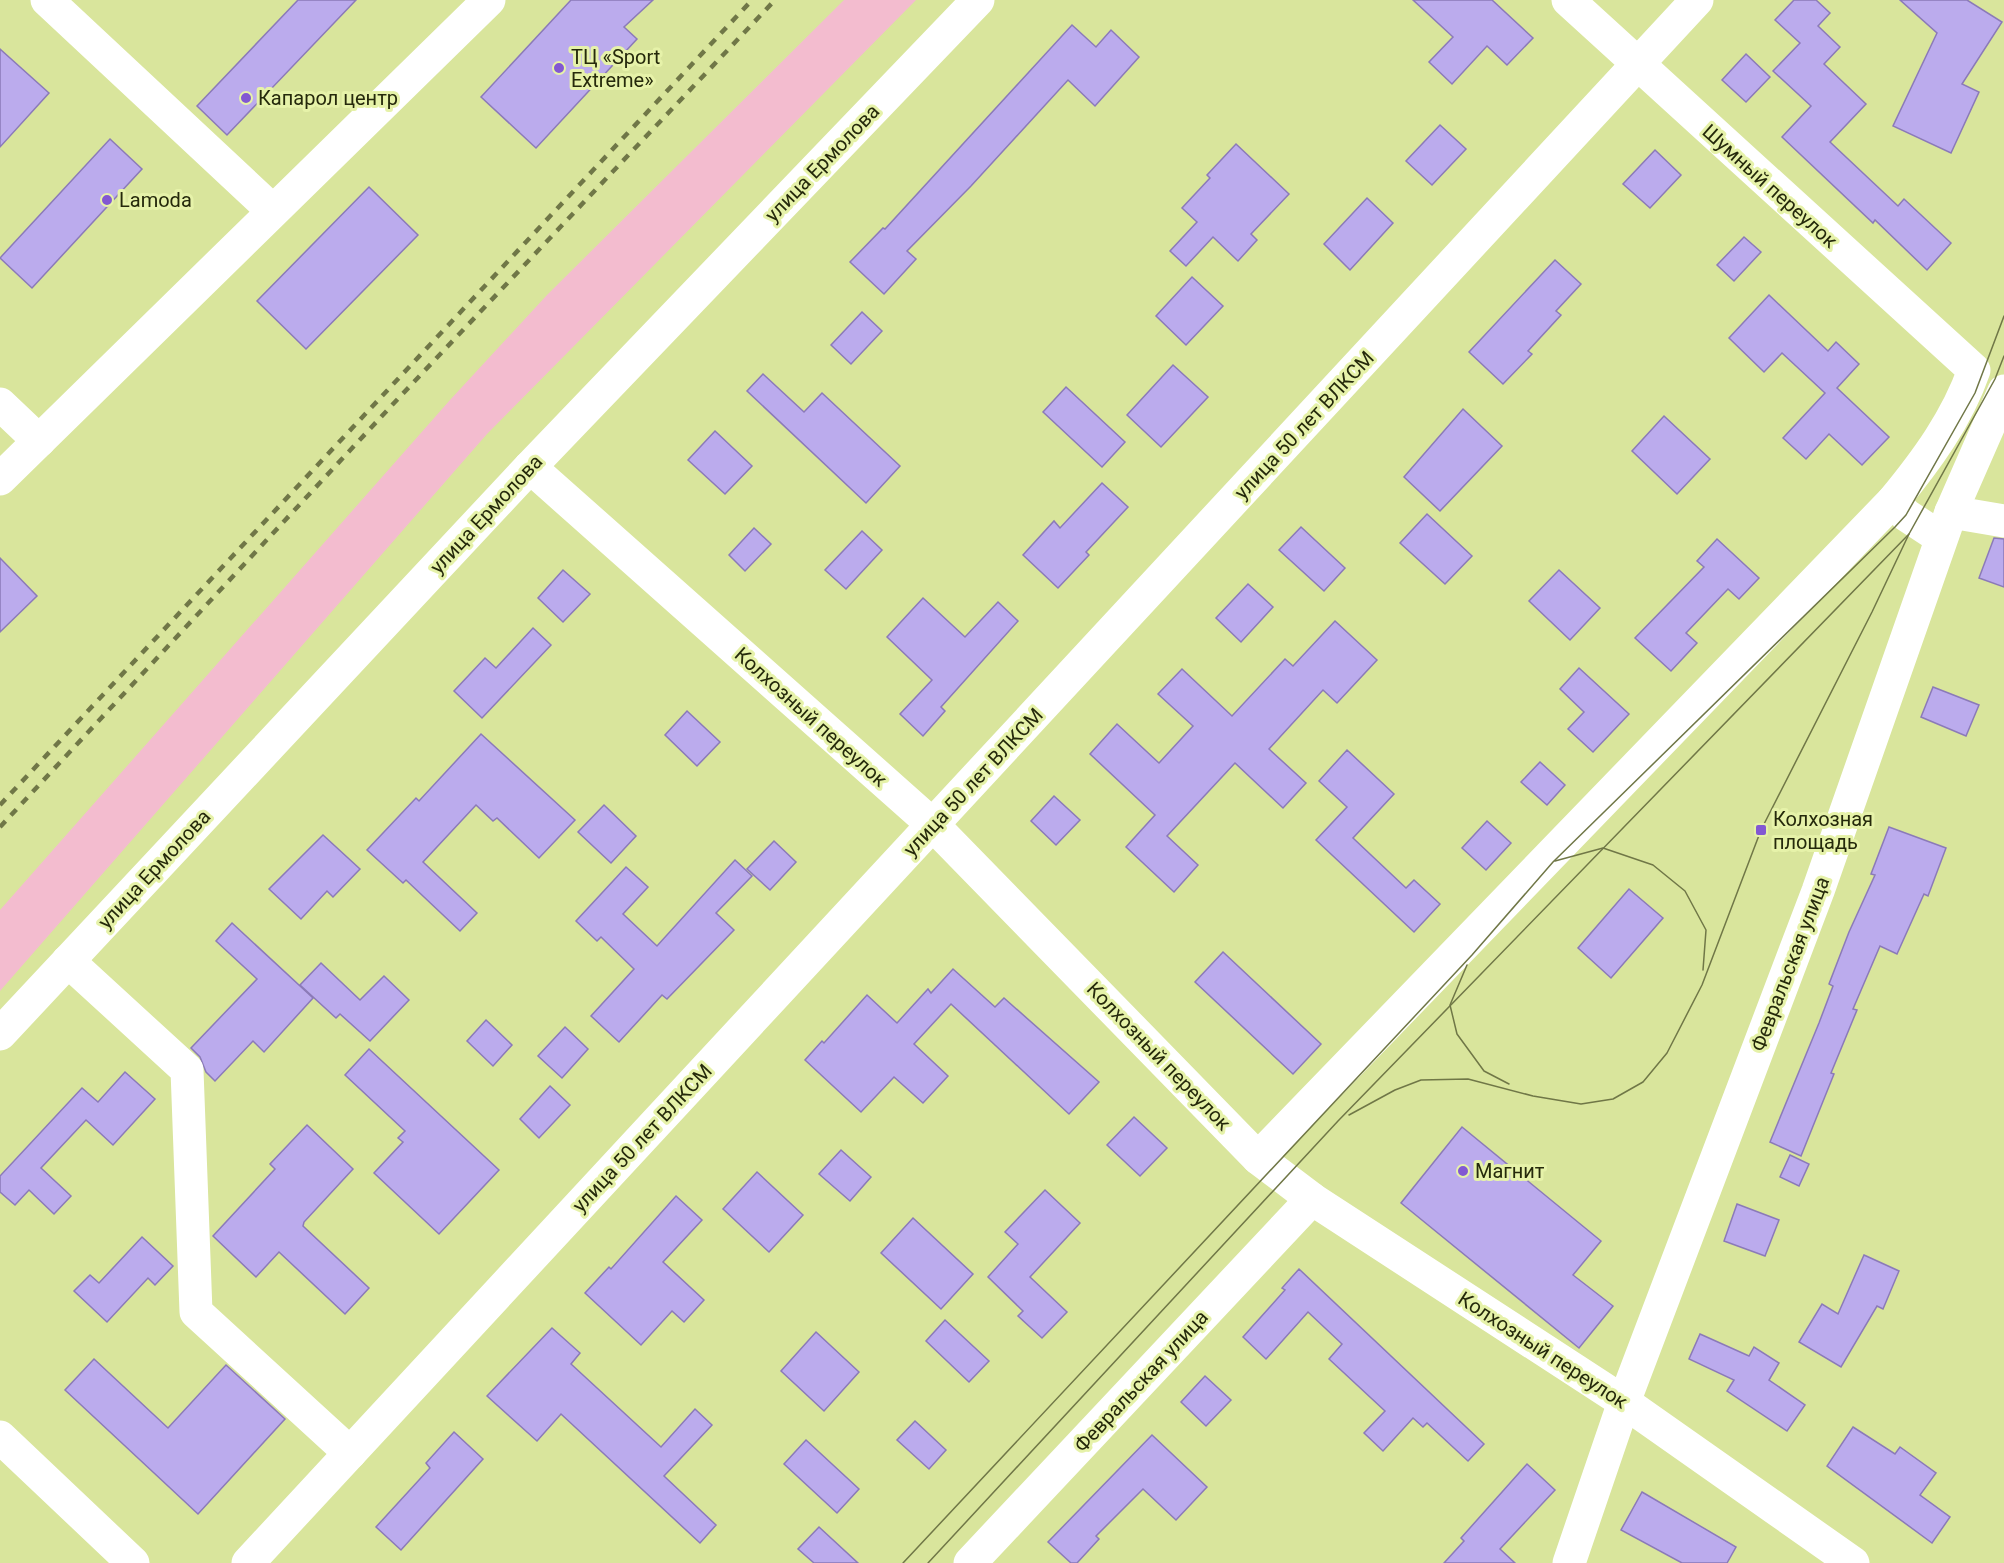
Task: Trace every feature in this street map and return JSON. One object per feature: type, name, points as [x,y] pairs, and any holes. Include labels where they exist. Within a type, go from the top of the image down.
[{"type":"street","points":[[47,0],[273,211]]},
{"type":"street","points":[[0,479],[489,0]]},
{"type":"street","name":"улица Ермолова","points":[[0,1034],[530,466],[978,0]]},
{"type":"street","name":"Шумный переулок","points":[[1568,0],[1974,370],[1965,398],[1931,452],[1893,501]]},
{"type":"street","name":"улица 50 лет ВЛКСМ","points":[[248,1563],[1697,0]]},
{"type":"street","name":"Февральская улица","points":[[1569,1563],[1624,1402],[1818,891],[1946,525],[2004,391]]},
{"type":"street","points":[[0,404],[39,441]]},
{"type":"street","name":"Колхозный переулок","points":[[530,466],[933,825],[1258,1158],[1312,1199],[1624,1402],[1853,1563]]},
{"type":"street","points":[[1258,1158],[1893,501],[1906,515],[1946,525],[2004,521]]},
{"type":"street","points":[[68,961],[187,1070],[196,1312],[350,1453]]},
{"type":"street","name":"Февральская улица","points":[[970,1563],[1312,1199]]},
{"type":"street","points":[[0,1437],[133,1563]]},
{"type":"shaded area","points":[[844,0],[916,0],[487,434],[0,991],[0,910],[450,400],[547,295]]},
{"type":"building","points":[[298,0],[356,0],[227,135],[197,106]]},
{"type":"building","name":"ТЦ «Sport Extreme»","points":[[571,0],[653,0],[624,27],[637,39],[536,148],[481,97]]},
{"type":"building","points":[[1413,0],[1492,0],[1533,38],[1507,65],[1487,46],[1452,84],[1429,62],[1453,37]]},
{"type":"building","points":[[1794,0],[1816,0],[1830,13],[1818,26],[1840,47],[1824,64],[1866,104],[1830,142],[1898,206],[1904,199],[1951,243],[1927,270],[1875,220],[1873,223],[1782,137],[1811,106],[1773,71],[1800,43],[1775,20]]},
{"type":"building","points":[[1900,0],[1967,0],[2002,22],[1962,84],[1979,92],[1951,153],[1893,126],[1937,33]]},
{"type":"building","points":[[1072,25],[1096,47],[1111,30],[1139,57],[1095,106],[1068,80],[971,186],[907,251],[916,259],[884,294],[850,262],[883,228],[885,229]]},
{"type":"building","points":[[0,49],[49,93],[0,147]]},
{"type":"building","points":[[1746,54],[1770,77],[1746,102],[1722,80]]},
{"type":"building","points":[[1440,125],[1466,149],[1432,185],[1406,161]]},
{"type":"building","points":[[110,139],[142,169],[32,288],[0,258]]},
{"type":"building","points":[[1236,144],[1289,194],[1251,234],[1257,240],[1238,261],[1213,237],[1186,266],[1170,251],[1197,222],[1182,208],[1210,178],[1207,175]]},
{"type":"building","points":[[1655,150],[1681,175],[1650,208],[1623,184]]},
{"type":"building","points":[[369,187],[418,235],[306,349],[257,301]]},
{"type":"building","points":[[1367,198],[1393,223],[1350,270],[1324,244]]},
{"type":"building","points":[[1744,237],[1761,252],[1734,281],[1717,265]]},
{"type":"building","points":[[1555,260],[1581,284],[1556,311],[1561,315],[1528,351],[1532,354],[1503,384],[1469,352]]},
{"type":"building","points":[[1192,277],[1223,306],[1186,345],[1156,316]]},
{"type":"building","points":[[1769,295],[1828,351],[1836,342],[1859,364],[1837,388],[1889,437],[1862,465],[1829,434],[1806,459],[1783,438],[1825,393],[1782,353],[1764,372],[1729,338]]},
{"type":"building","points":[[862,312],[882,331],[851,364],[831,345]]},
{"type":"building","points":[[1173,365],[1208,397],[1161,447],[1127,415]]},
{"type":"building","points":[[763,374],[804,412],[822,393],[900,466],[866,503],[747,391]]},
{"type":"building","points":[[1066,387],[1125,442],[1102,467],[1043,412]]},
{"type":"building","points":[[1463,409],[1502,446],[1440,511],[1404,477]]},
{"type":"building","points":[[1664,416],[1710,459],[1677,494],[1632,451]]},
{"type":"building","points":[[715,431],[752,466],[725,494],[688,460]]},
{"type":"building","points":[[1102,483],[1128,507],[1086,552],[1089,555],[1058,588],[1023,555],[1054,521],[1060,528]]},
{"type":"building","points":[[1427,514],[1472,556],[1445,584],[1400,543]]},
{"type":"building","points":[[1301,527],[1345,568],[1324,591],[1279,550]]},
{"type":"building","points":[[754,528],[771,544],[745,571],[729,555]]},
{"type":"building","points":[[862,531],[882,550],[846,589],[825,570]]},
{"type":"building","points":[[1994,538],[2004,539],[2004,587],[1979,578]]},
{"type":"building","points":[[1717,539],[1759,578],[1739,599],[1728,589],[1686,633],[1697,643],[1671,671],[1635,638],[1704,567],[1697,561]]},
{"type":"building","points":[[0,558],[37,596],[0,632]]},
{"type":"building","points":[[563,570],[590,594],[563,622],[538,598]]},
{"type":"building","points":[[1559,570],[1600,608],[1570,640],[1529,601]]},
{"type":"building","points":[[1248,584],[1273,607],[1241,642],[1216,618]]},
{"type":"building","points":[[923,598],[965,637],[998,602],[1018,621],[941,707],[945,711],[923,736],[900,714],[932,680],[887,637]]},
{"type":"building","points":[[1335,621],[1377,660],[1337,703],[1323,690],[1269,749],[1306,783],[1283,808],[1235,763],[1167,836],[1198,865],[1174,892],[1126,847],[1155,815],[1090,754],[1117,724],[1159,763],[1193,726],[1158,694],[1182,669],[1232,716],[1285,659],[1293,666]]},
{"type":"building","points":[[533,628],[551,645],[482,718],[454,691],[485,658],[496,668]]},
{"type":"building","points":[[1579,668],[1629,714],[1593,752],[1568,729],[1584,712],[1560,689]]},
{"type":"building","points":[[1933,687],[1979,705],[1966,736],[1921,717]]},
{"type":"building","points":[[687,711],[720,742],[697,766],[665,735]]},
{"type":"building","points":[[481,734],[575,820],[539,858],[497,818],[493,821],[476,805],[423,862],[477,913],[460,931],[406,880],[403,883],[367,850],[416,798],[419,801]]},
{"type":"building","points":[[1347,750],[1394,794],[1353,838],[1406,888],[1414,880],[1440,904],[1414,932],[1316,840],[1347,807],[1319,781]]},
{"type":"building","points":[[1540,762],[1565,785],[1547,805],[1521,782]]},
{"type":"building","points":[[1054,796],[1080,820],[1056,845],[1031,821]]},
{"type":"building","points":[[604,805],[636,836],[611,863],[578,832]]},
{"type":"building","points":[[1487,821],[1511,843],[1486,870],[1462,848]]},
{"type":"building","points":[[1889,827],[1946,848],[1928,896],[1924,894],[1897,954],[1880,946],[1853,1009],[1857,1010],[1801,1156],[1770,1142],[1833,986],[1829,984],[1849,932],[1875,875],[1871,874]]},
{"type":"building","points":[[323,835],[360,869],[333,897],[327,891],[301,919],[269,889]]},
{"type":"building","points":[[774,841],[796,862],[770,890],[747,869]]},
{"type":"building","points":[[735,860],[752,876],[716,913],[734,930],[667,999],[662,995],[619,1042],[591,1016],[634,969],[601,937],[597,941],[576,921],[626,867],[648,887],[623,914],[657,946]]},
{"type":"building","points":[[1629,889],[1663,918],[1611,978],[1578,948]]},
{"type":"building","points":[[232,923],[313,998],[264,1052],[253,1041],[215,1081],[206,1072],[200,1057],[191,1048],[257,979],[216,941]]},
{"type":"building","points":[[1223,952],[1321,1044],[1293,1074],[1195,982]]},
{"type":"building","points":[[321,963],[360,1000],[384,976],[409,1000],[370,1041],[340,1014],[336,1018],[300,985]]},
{"type":"building","points":[[953,969],[995,1007],[1004,998],[1099,1082],[1069,1114],[951,1004],[914,1044],[948,1076],[923,1103],[894,1077],[861,1112],[805,1060],[822,1041],[824,1043],[867,995],[897,1023],[928,989],[931,993]]},
{"type":"building","points":[[486,1020],[512,1045],[493,1066],[467,1041]]},
{"type":"building","points":[[565,1027],[588,1049],[562,1078],[538,1056]]},
{"type":"building","points":[[369,1049],[499,1170],[439,1234],[374,1173],[403,1142],[398,1138],[405,1131],[345,1075]]},
{"type":"building","points":[[125,1072],[155,1099],[113,1145],[86,1120],[41,1168],[71,1196],[54,1214],[29,1190],[15,1205],[0,1192],[0,1176],[82,1088],[98,1102]]},
{"type":"building","points":[[550,1086],[570,1105],[539,1138],[520,1119]]},
{"type":"building","points":[[1134,1117],[1167,1148],[1140,1176],[1107,1145]]},
{"type":"building","points":[[307,1125],[353,1169],[304,1222],[303,1226],[369,1288],[345,1314],[279,1252],[256,1277],[213,1236],[275,1169],[270,1164]]},
{"type":"building","points":[[1462,1127],[1601,1241],[1573,1275],[1613,1306],[1579,1348],[1401,1203]]},
{"type":"building","points":[[841,1150],[871,1177],[850,1201],[819,1174]]},
{"type":"building","points":[[1790,1155],[1809,1164],[1799,1186],[1780,1177]]},
{"type":"building","points":[[757,1172],[803,1215],[769,1252],[723,1209]]},
{"type":"building","points":[[1045,1190],[1080,1223],[1030,1277],[1067,1312],[1042,1338],[1018,1316],[1023,1311],[988,1277],[1018,1244],[1005,1232]]},
{"type":"building","points":[[676,1196],[702,1220],[663,1262],[704,1300],[684,1322],[672,1311],[641,1345],[585,1293],[609,1267],[611,1269]]},
{"type":"building","points":[[1737,1204],[1779,1220],[1765,1256],[1724,1241]]},
{"type":"building","points":[[913,1218],[973,1274],[941,1309],[881,1253]]},
{"type":"building","points":[[142,1237],[173,1266],[155,1285],[148,1278],[107,1322],[74,1291],[90,1275],[99,1283]]},
{"type":"building","points":[[1864,1255],[1899,1271],[1883,1309],[1877,1306],[1841,1367],[1799,1342],[1822,1304],[1838,1314]]},
{"type":"building","points":[[1299,1269],[1484,1444],[1468,1461],[1427,1423],[1423,1427],[1413,1418],[1383,1451],[1364,1433],[1385,1411],[1329,1359],[1342,1344],[1308,1312],[1266,1359],[1243,1337],[1285,1290],[1282,1288]]},
{"type":"building","points":[[945,1320],[989,1361],[969,1382],[926,1341]]},
{"type":"building","points":[[552,1328],[580,1353],[571,1364],[661,1447],[695,1409],[712,1425],[664,1476],[716,1525],[700,1543],[561,1414],[537,1441],[487,1396]]},
{"type":"building","points":[[816,1332],[859,1372],[824,1411],[781,1371]]},
{"type":"building","points":[[1700,1334],[1749,1356],[1754,1347],[1779,1363],[1769,1380],[1805,1405],[1787,1431],[1727,1391],[1734,1380],[1689,1359]]},
{"type":"building","points":[[94,1359],[168,1428],[226,1365],[285,1419],[198,1514],[65,1390]]},
{"type":"building","points":[[1205,1376],[1231,1400],[1206,1426],[1181,1402]]},
{"type":"building","points":[[915,1421],[946,1450],[929,1469],[897,1440]]},
{"type":"building","points":[[1853,1427],[1895,1454],[1900,1447],[1936,1473],[1920,1495],[1950,1517],[1932,1543],[1827,1466]]},
{"type":"building","points":[[454,1432],[483,1459],[401,1550],[376,1527],[430,1468],[426,1463]]},
{"type":"building","points":[[1152,1435],[1207,1487],[1176,1520],[1143,1489],[1096,1536],[1099,1539],[1077,1563],[1071,1563],[1048,1542]]},
{"type":"building","points":[[806,1440],[859,1489],[837,1513],[784,1464]]},
{"type":"building","points":[[1527,1464],[1555,1490],[1500,1549],[1515,1563],[1444,1563],[1464,1541],[1461,1538]]},
{"type":"building","points":[[1642,1492],[1736,1547],[1727,1563],[1682,1563],[1621,1530]]},
{"type":"building","points":[[819,1527],[858,1563],[814,1563],[798,1549]]},
{"type":"tram line","points":[[903,1563],[1472,955],[1553,862],[1906,515],[1975,393],[2004,316]]},
{"type":"tram line","points":[[1349,1115],[1395,1090],[1421,1080],[1468,1079],[1533,1096],[1581,1104],[1613,1099],[1643,1082],[1667,1053],[1702,985],[1761,830],[1909,534],[1995,379],[2004,356]]},
{"type":"tram line","points":[[928,1563],[1338,1121],[1909,534]]},
{"type":"tram line","points":[[1555,861],[1603,848],[1653,865],[1685,891],[1706,930],[1703,970]]},
{"type":"tram line","points":[[1467,965],[1450,1005],[1457,1034],[1484,1071],[1509,1084]]},
{"type":"railway","points":[[0,805],[752,0]]},
{"type":"railway","points":[[0,827],[394,403],[775,0]]},
{"type":"place","name":"ТЦ «Sport Extreme»","points":[[559,68]]},
{"type":"place","name":"Капарол центр","points":[[246,98]]},
{"type":"place","name":"Lamoda","points":[[107,200]]},
{"type":"place","name":"Колхозная площадь","points":[[1761,830]]},
{"type":"place","name":"Магнит","points":[[1463,1171]]}]
